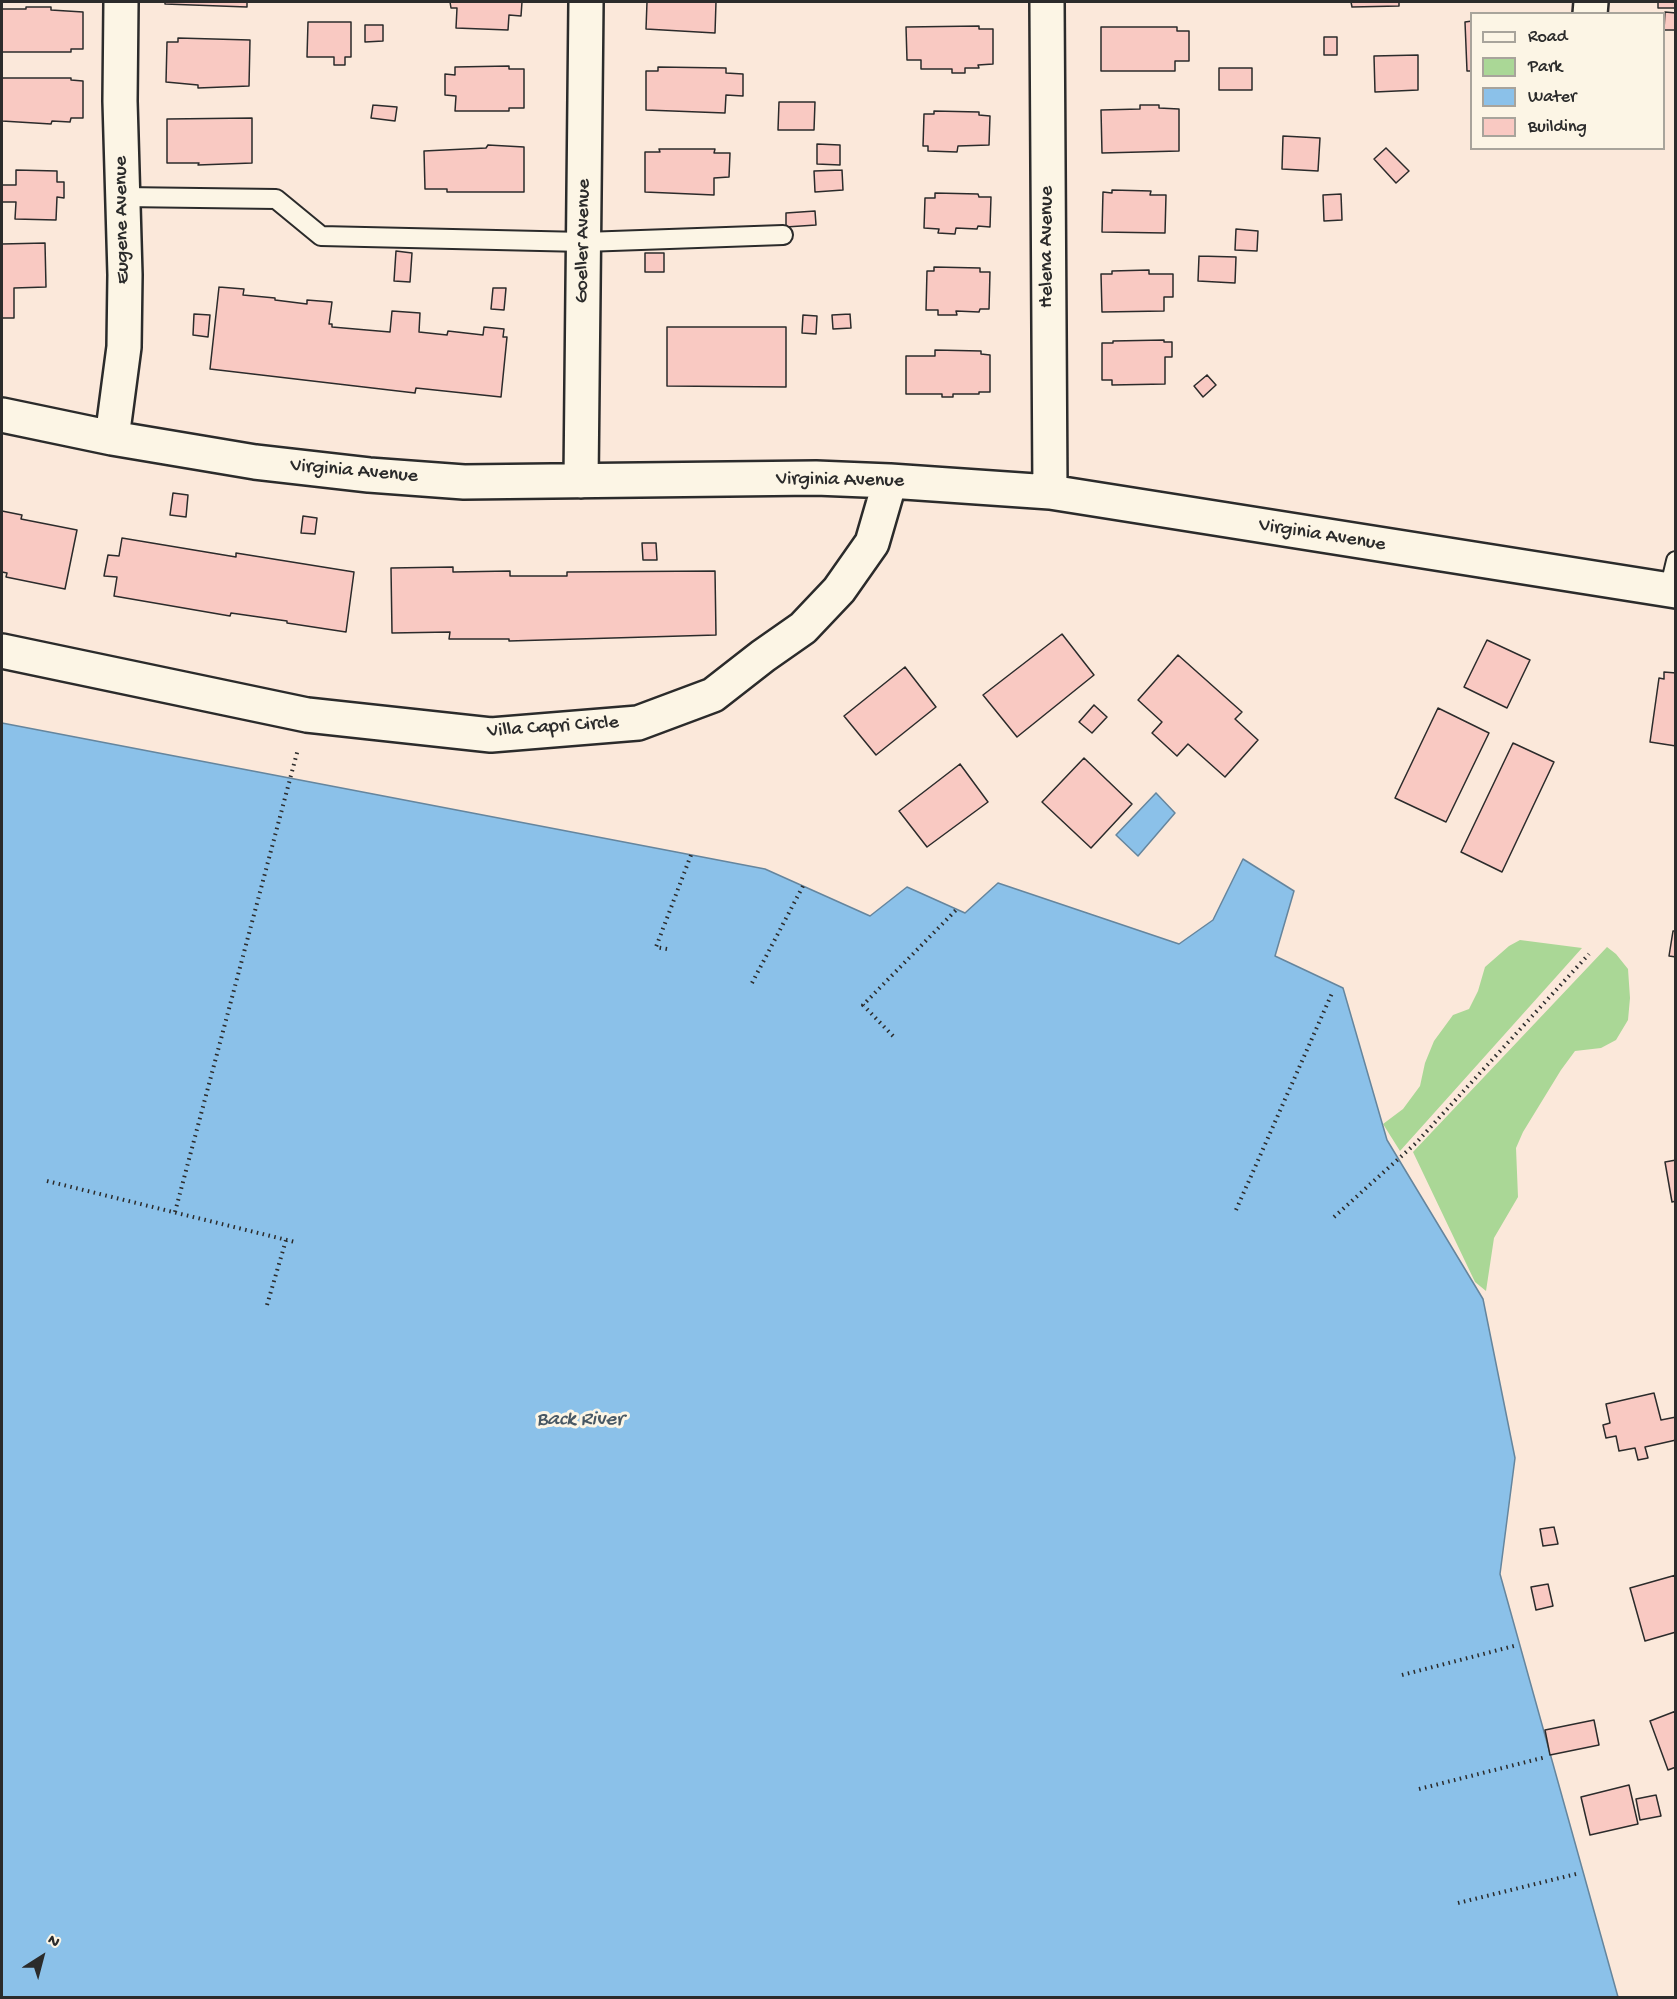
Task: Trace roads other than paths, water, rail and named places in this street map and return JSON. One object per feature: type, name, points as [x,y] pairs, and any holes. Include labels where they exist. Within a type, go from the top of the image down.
[{"type":"street","name":"Eugene Avenue","points":[[112,438],[124,347],[121,2]]},
{"type":"street","name":"Goeller Avenue","points":[[581,481],[586,2]]},
{"type":"street","name":"Helena Avenue","points":[[1047,2],[1050,492]]},
{"type":"street","name":"Virginia Avenue","points":[[2,415],[112,438],[255,462],[369,475],[464,482],[816,478],[1050,492],[1673,581]]},
{"type":"street","name":"Villa Capri Circle","points":[[2,651],[307,715],[491,735],[638,723],[713,695],[802,627],[839,590],[872,543],[890,481]]},
{"type":"lane","points":[[123,197],[276,199],[321,236],[584,242],[783,235]]},
{"type":"water","name":"Back River","points":[[2,723],[765,869],[870,916],[907,887],[965,913],[998,883],[1179,944],[1213,920],[1243,859],[1294,891],[1275,956],[1343,988],[1387,1140],[1483,1299],[1515,1458],[1500,1574],[1618,1997],[2,1997]]},
{"type":"water","points":[[1156,793],[1175,813],[1138,856],[1116,835]]}]
